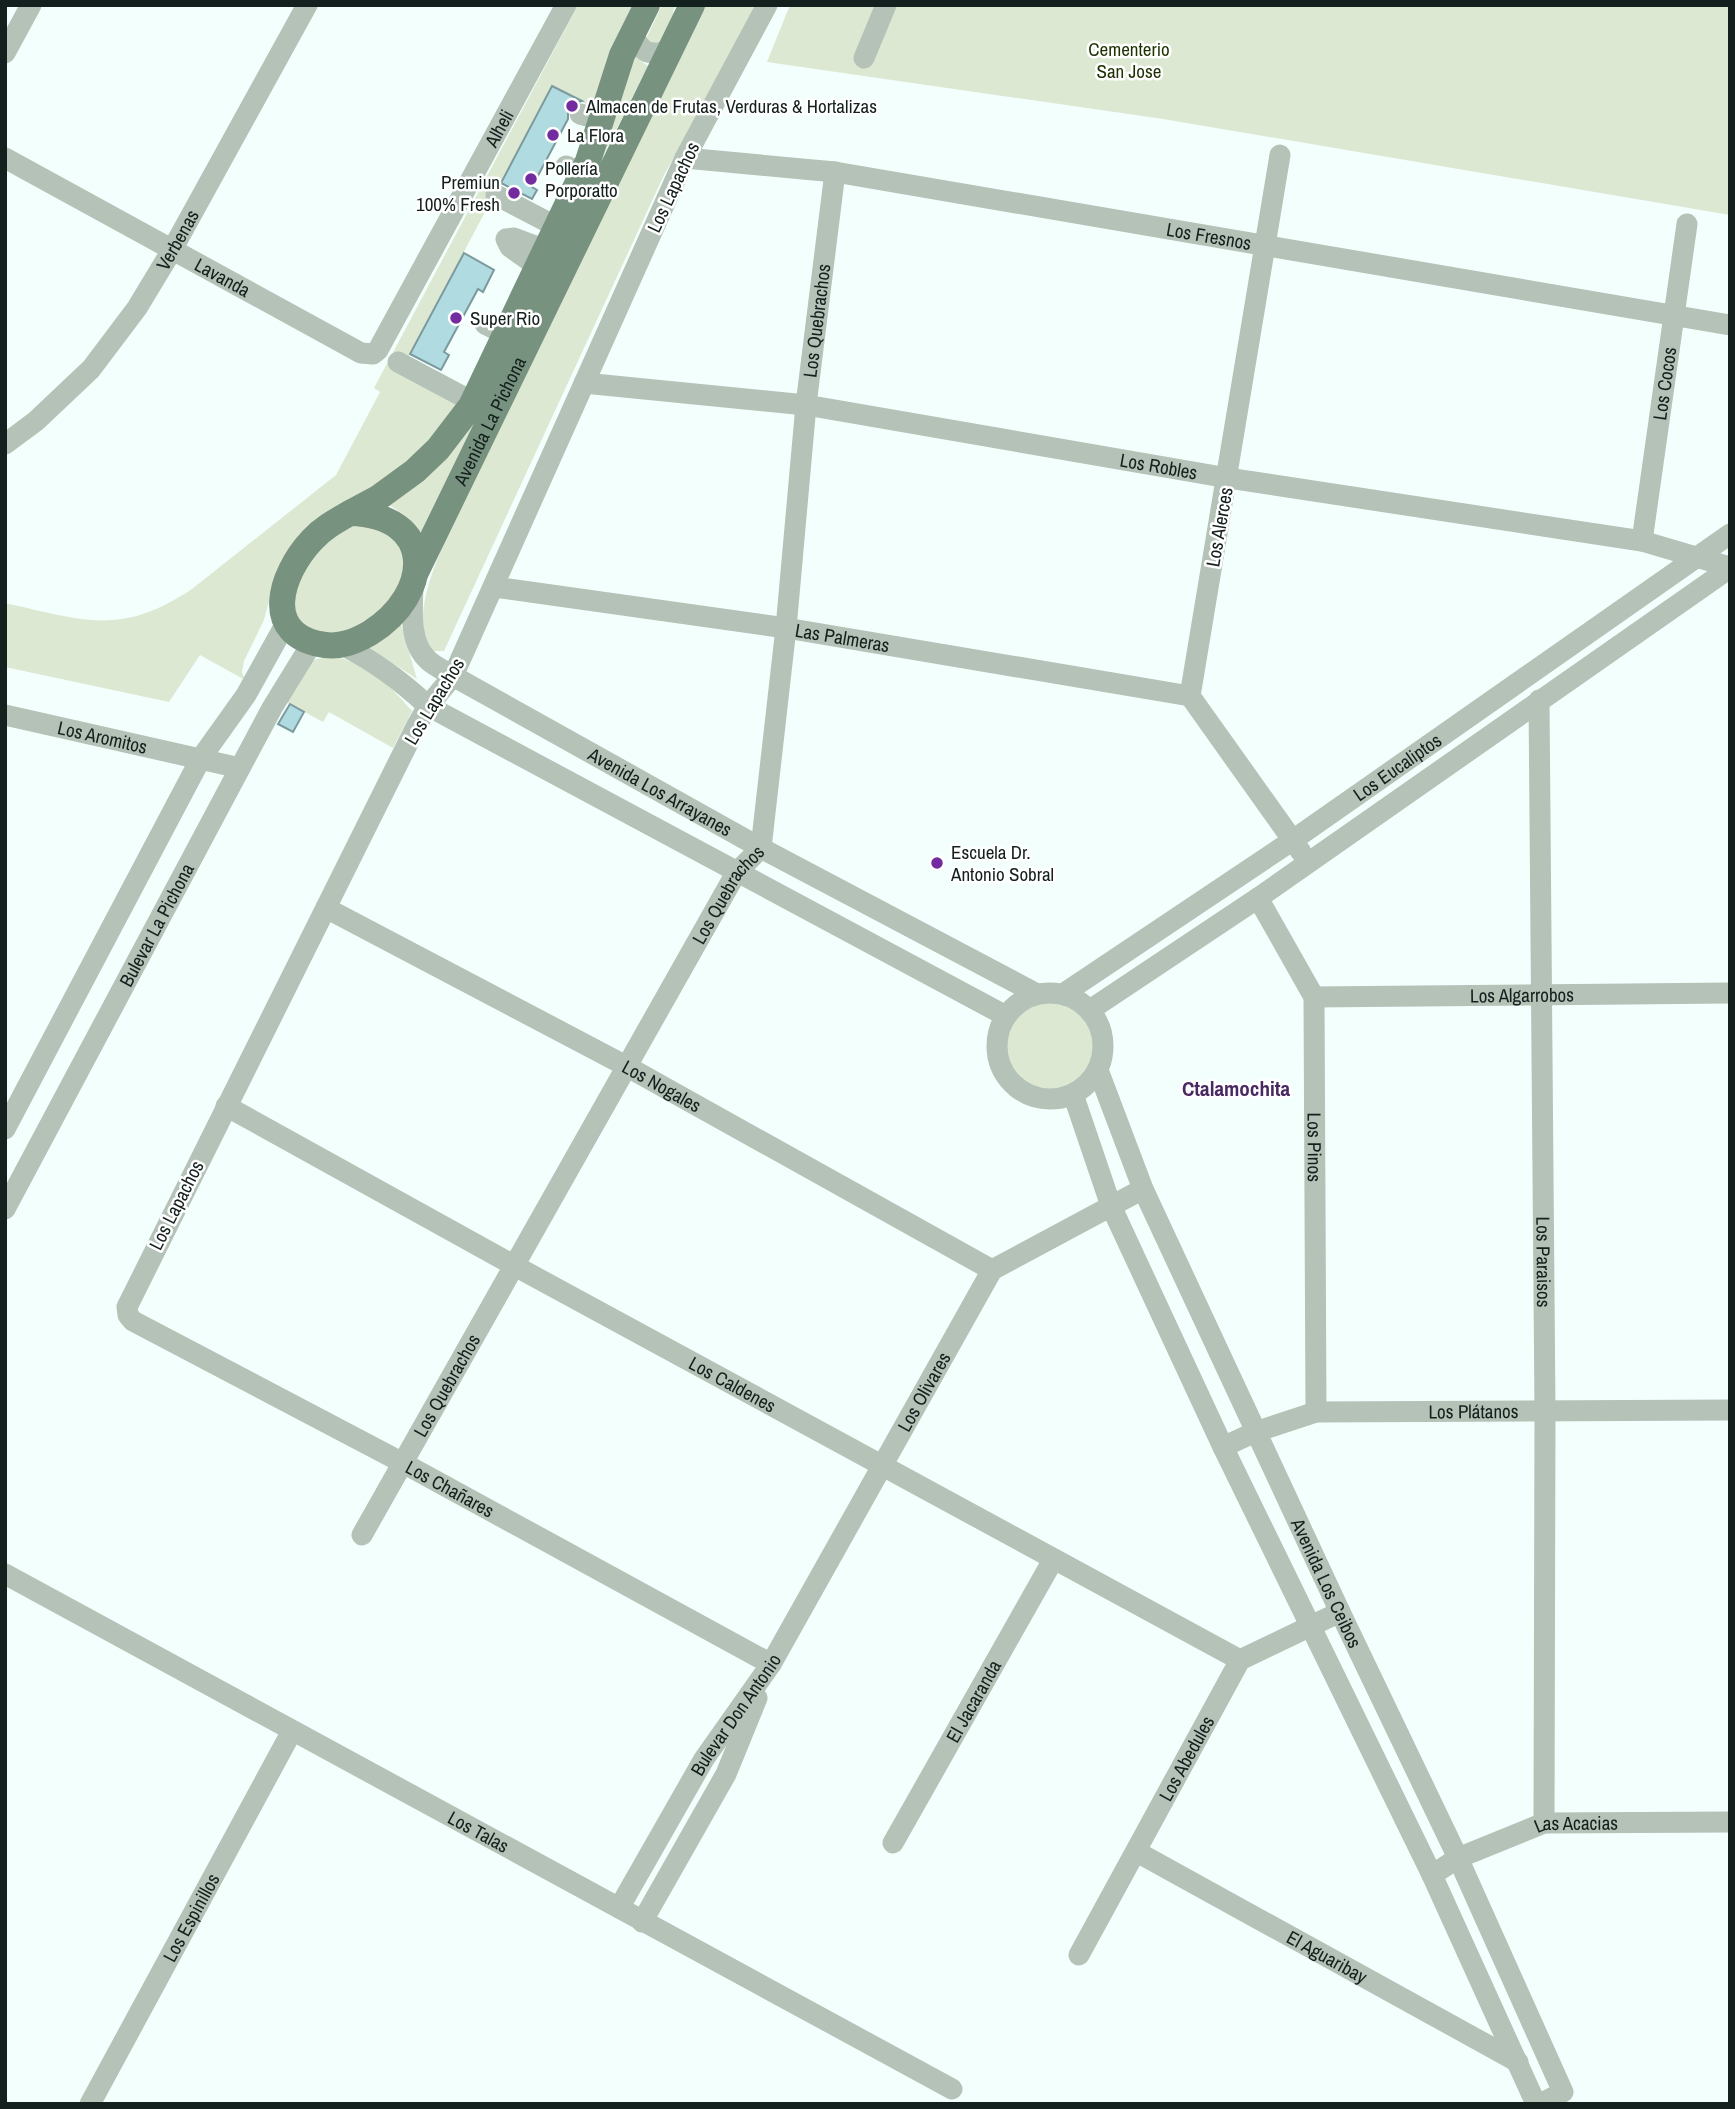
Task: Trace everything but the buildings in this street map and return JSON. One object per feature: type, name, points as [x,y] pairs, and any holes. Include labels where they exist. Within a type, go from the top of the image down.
[{"type":"main road","name":"Avenida La Pichona","points":[[351,513],[415,471],[452,432],[473,402],[495,329],[547,248],[591,117],[647,5]]},
{"type":"main road","name":"Avenida La Pichona","points":[[414,580],[692,5]]},
{"type":"main road","points":[[351,513],[370,513],[397,525],[407,536],[414,552],[414,580],[395,614],[360,639],[342,645],[312,643],[299,637],[286,623],[281,610],[281,597],[291,567],[313,538],[351,513]]},
{"type":"street","points":[[5,53],[31,5]]},
{"type":"street","name":"Verbenas","points":[[5,444],[36,421],[92,369],[137,307],[172,250],[307,5]]},
{"type":"street","name":"Alheli","points":[[367,354],[378,350],[566,5]]},
{"type":"street","name":"Los Lapachos","points":[[128,1315],[129,1300],[428,706],[453,676],[685,158],[767,5]]},
{"type":"street","points":[[864,58],[887,5]]},
{"type":"street","points":[[633,32],[643,50],[651,54],[669,51]]},
{"type":"street","name":"Los Alerces","points":[[1190,696],[1280,155]]},
{"type":"street","name":"Lavanda","points":[[5,158],[367,354]]},
{"type":"street","name":"Los Fresnos","points":[[685,158],[835,172],[1730,325]]},
{"type":"street","name":"Los Quebrachos","points":[[362,1535],[736,873],[761,848],[786,628],[806,405],[835,172]]},
{"type":"street","points":[[496,195],[547,248]]},
{"type":"street","name":"Los Cocos","points":[[1642,541],[1687,224]]},
{"type":"street","points":[[398,362],[452,385],[473,402]]},
{"type":"street","name":"Los Robles","points":[[584,383],[806,405],[1228,478],[1642,541],[1730,567]]},
{"type":"street","name":"Los Eucaliptos","points":[[1063,994],[1293,840],[1730,534]]},
{"type":"street","name":"Los Eucaliptos","points":[[1090,1010],[1258,898],[1730,567]]},
{"type":"street","name":"Avenida Los Arrayanes","points":[[414,580],[414,634],[419,650],[428,660],[761,848],[1037,994]]},
{"type":"street","name":"Las Palmeras","points":[[494,587],[786,628],[1190,696]]},
{"type":"street","name":"Bulevar La Pichona","points":[[8,1116],[201,758],[246,695],[286,623]]},
{"type":"street","name":"Bulevar La Pichona","points":[[5,1209],[272,708],[312,643]]},
{"type":"street","name":"Avenida Los Arrayanes","points":[[342,645],[368,657],[428,706],[1006,1016]]},
{"type":"street","points":[[1190,696],[1309,862]]},
{"type":"street","name":"Los Paraisos","points":[[1539,700],[1545,1411],[1544,1823]]},
{"type":"street","name":"Los Aromitos","points":[[5,716],[240,768]]},
{"type":"street","name":"Los Pinos","points":[[1258,898],[1314,997],[1316,1412]]},
{"type":"street","name":"Los Nogales","points":[[326,908],[626,1066],[992,1270]]},
{"type":"street","name":"Los Algarrobos","points":[[1314,997],[1730,993]]},
{"type":"street","points":[[1037,994],[1063,994],[1090,1010],[1103,1038],[1103,1055],[1098,1070],[1087,1084],[1073,1094],[1058,1099],[1043,1099],[1016,1086],[999,1060],[997,1045],[1006,1016],[1014,1006],[1037,994]]},
{"type":"street","name":"Avenida Los Ceibos","points":[[1073,1094],[1111,1206],[1223,1447],[1432,1875],[1538,2104],[1563,2092],[1458,1858],[1255,1432],[1143,1189],[1098,1070]]},
{"type":"street","name":"Los Caldenes","points":[[226,1106],[1240,1660]]},
{"type":"street","points":[[8,1116],[53,1120]]},
{"type":"street","points":[[992,1270],[1143,1189]]},
{"type":"street","name":"Los Olivares","points":[[771,1664],[992,1270]]},
{"type":"street","name":"Los Chañares","points":[[128,1315],[133,1321],[403,1463],[771,1664]]},
{"type":"street","name":"Los Plátanos","points":[[1223,1447],[1255,1432],[1316,1412],[1730,1410]]},
{"type":"street","name":"El Jacaranda","points":[[893,1843],[1053,1560]]},
{"type":"street","name":"Los Talas","points":[[5,1574],[952,2089]]},
{"type":"street","points":[[1240,1660],[1340,1612]]},
{"type":"street","name":"Los Abedules","points":[[1079,1955],[1240,1660]]},
{"type":"street","name":"Bulevar Don Antonio","points":[[619,1908],[704,1759],[771,1664]]},
{"type":"street","name":"Bulevar Don Antonio","points":[[642,1922],[726,1774],[771,1664]]},
{"type":"street","name":"Los Espinillos","points":[[90,2104],[292,1731]]},
{"type":"street","name":"Las Acacias","points":[[1432,1875],[1458,1858],[1544,1823],[1730,1822]]},
{"type":"street","name":"El Aguaribay","points":[[1137,1852],[1518,2062]]},
{"type":"green space","points":[[578,5],[634,5],[592,107],[552,86],[407,359],[459,405],[436,437],[274,582],[264,620],[244,661],[242,672],[245,680],[200,655],[169,702],[5,667],[5,603],[79,619],[122,619],[143,614],[192,589],[336,475],[380,392],[374,388]]},
{"type":"green space","points":[[662,5],[676,5],[673,11],[675,21],[656,48],[646,39]]},
{"type":"green space","points":[[704,5],[755,5],[721,74],[664,175],[444,651],[433,651],[423,624],[424,608],[432,575],[449,532]]},
{"type":"green space","name":"Cementerio San Jose","points":[[790,5],[1730,5],[1730,215],[1163,119],[767,62]]},
{"type":"green space","points":[[634,56],[648,66],[600,162]]},
{"type":"green space","points":[[551,262],[421,543],[407,517],[388,504],[417,481]]},
{"type":"green space","points":[[350,525],[383,528],[401,551],[402,571],[397,589],[387,605],[374,618],[357,628],[340,633],[323,633],[306,626],[295,614],[294,584],[321,545]]},
{"type":"green space","points":[[401,624],[417,679],[368,647]]},
{"type":"green space","points":[[331,656],[366,669],[395,692],[412,711],[393,748],[329,712],[323,722],[286,702],[313,660]]},
{"type":"green space","points":[[1050,993],[1070,997],[1087,1009],[1099,1026],[1103,1046],[1099,1066],[1087,1083],[1070,1095],[1050,1099],[1030,1095],[1013,1083],[1001,1066],[997,1046],[1001,1026],[1013,1009],[1030,997]]},
{"type":"place","name":"Almacen de Frutas, Verduras & Hortalizas","points":[[572,106]]},
{"type":"place","name":"La Flora","points":[[553,135]]},
{"type":"place","name":"Pollería Porporatto","points":[[531,179]]},
{"type":"place","name":"Premiun 100% Fresh","points":[[514,193]]},
{"type":"place","name":"Super Rio","points":[[456,318]]},
{"type":"place","name":"Escuela Dr. Antonio Sobral","points":[[937,863]]},
{"type":"district","name":"Ctalamochita","points":[[1236,1088]]}]
